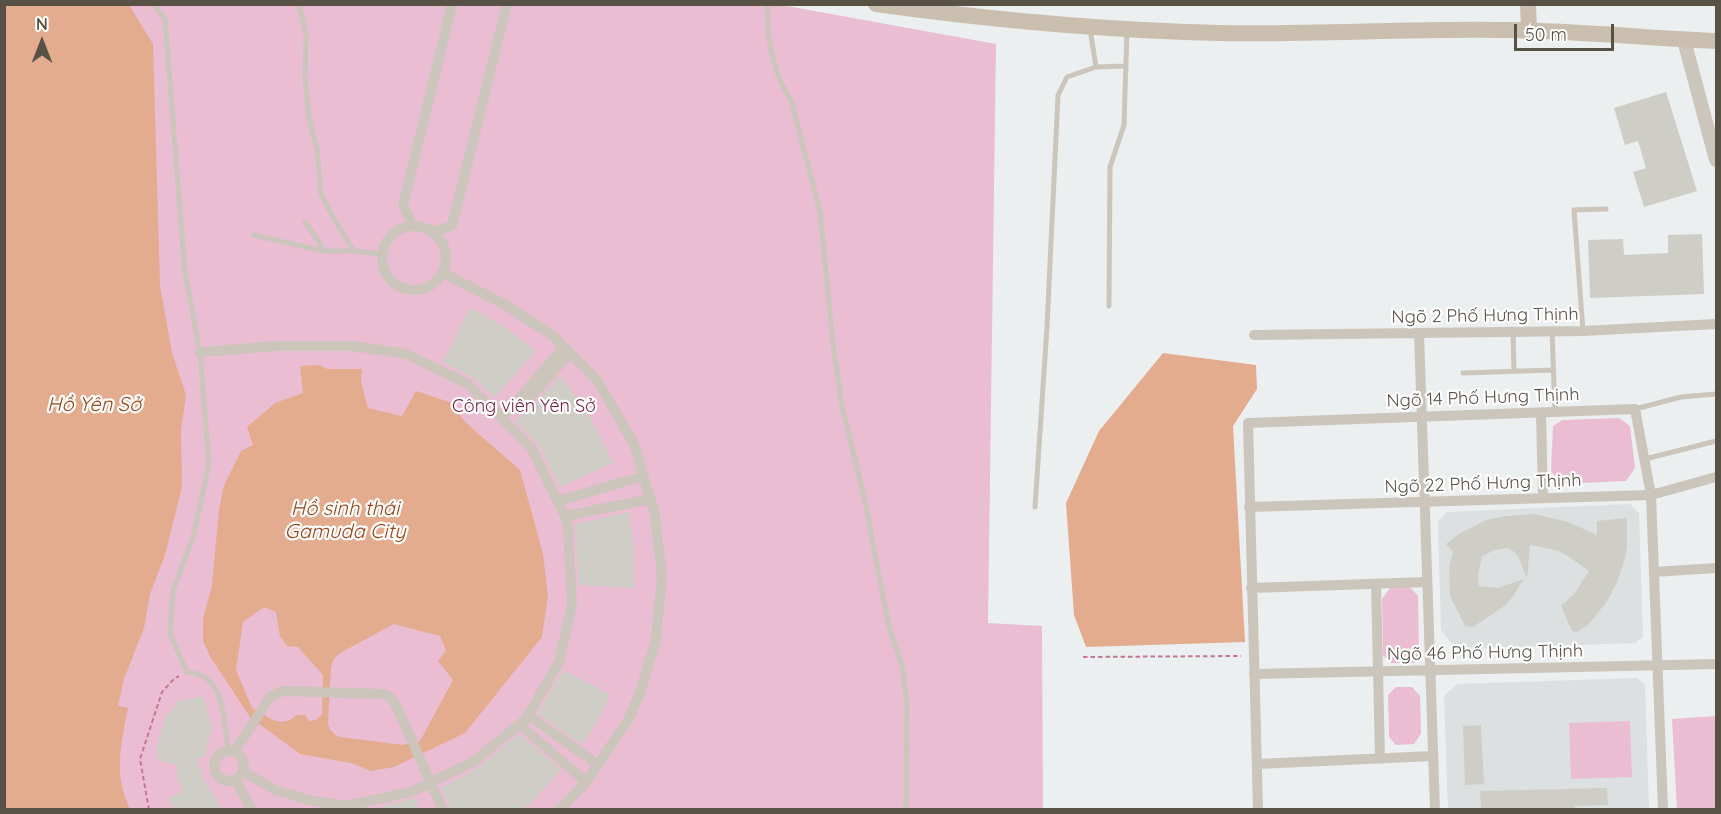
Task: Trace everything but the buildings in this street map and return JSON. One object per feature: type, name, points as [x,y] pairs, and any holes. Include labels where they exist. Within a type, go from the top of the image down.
[{"type":"main road","points":[[876,4],[976,18],[1090,28],[1219,33],[1529,30],[1716,41]]},
{"type":"main road","points":[[1528,4],[1529,30]]},
{"type":"street","points":[[412,225],[403,206],[452,4]]},
{"type":"street","points":[[434,231],[446,250],[443,273],[427,288],[404,289],[386,276],[381,254],[391,233],[412,225],[434,231],[452,226],[507,4]]},
{"type":"street","points":[[1684,40],[1716,160]]},
{"type":"street","points":[[443,273],[502,303],[552,335],[597,380],[634,444],[655,515],[662,576],[656,639],[639,695],[628,720],[598,765],[586,782],[559,810]]},
{"type":"street","name":"Ngõ 2 Phố Hưng Thịnh","points":[[1254,335],[1583,331],[1716,324]]},
{"type":"street","points":[[1419,333],[1435,810]]},
{"type":"street","points":[[200,352],[278,346],[354,346],[406,354],[468,384],[532,449],[565,516],[568,527],[572,604],[559,662],[528,715],[473,762],[411,792],[346,806],[308,800],[275,790],[239,775]]},
{"type":"street","points":[[504,420],[567,350]]},
{"type":"street","points":[[1635,409],[1651,495],[1663,810]]},
{"type":"street","name":"Ngõ 14 Phố Hưng Thịnh","points":[[1249,507],[1248,423],[1635,409]]},
{"type":"street","points":[[1540,413],[1544,498]]},
{"type":"street","points":[[558,501],[644,476]]},
{"type":"street","name":"Ngõ 22 Phố Hưng Thịnh","points":[[1249,507],[1651,495],[1716,477]]},
{"type":"street","points":[[565,516],[651,499]]},
{"type":"street","points":[[1249,507],[1258,810]]},
{"type":"street","points":[[1654,572],[1716,568]]},
{"type":"street","points":[[1251,588],[1427,582]]},
{"type":"street","points":[[1376,584],[1380,758]]},
{"type":"street","name":"Ngõ 46 Phố Hưng Thịnh","points":[[1254,674],[1716,664]]},
{"type":"street","points":[[239,775],[230,780],[221,778],[215,771],[214,761],[220,754],[231,751],[270,697],[276,693],[384,694],[390,697],[412,739],[443,810]]},
{"type":"street","points":[[528,715],[598,765]]},
{"type":"street","points":[[520,724],[586,782]]},
{"type":"street","points":[[231,751],[243,762],[239,775],[252,810]]},
{"type":"street","points":[[1257,764],[1433,756]]},
{"type":"lane","points":[[153,4],[165,19],[185,273],[200,352],[209,464],[193,537],[173,591],[170,634],[187,672],[199,673],[213,683],[222,705],[231,751]]},
{"type":"lane","points":[[296,4],[299,6],[306,33],[305,78],[309,118],[317,149],[321,194],[354,251]]},
{"type":"lane","points":[[767,4],[766,25],[774,63],[791,100],[820,212],[833,344],[842,406],[865,501],[888,623],[902,666],[907,703],[906,810]]},
{"type":"lane","points":[[1090,28],[1096,67]]},
{"type":"lane","points":[[1109,306],[1110,167],[1124,125],[1128,29]]},
{"type":"lane","points":[[1035,507],[1047,327],[1058,95],[1067,77],[1096,67],[1125,66]]},
{"type":"lane","points":[[1583,331],[1574,210],[1606,209]]},
{"type":"lane","points":[[304,222],[323,251]]},
{"type":"lane","points":[[254,235],[323,251],[381,254]]},
{"type":"lane","points":[[1552,331],[1555,412]]},
{"type":"lane","points":[[1513,332],[1514,371]]},
{"type":"lane","points":[[1463,373],[1553,370]]},
{"type":"lane","name":"Ngõ 14 Phố Hưng Thịnh","points":[[1635,409],[1681,397],[1716,394]]},
{"type":"lane","points":[[1643,459],[1716,441]]},
{"type":"path","points":[[1083,657],[1253,656]]},
{"type":"path","points":[[149,810],[140,759],[162,692],[174,679],[187,672]]},
{"type":"shaded area","points":[[1630,504],[1639,513],[1643,636],[1636,643],[1456,649],[1441,630],[1438,522],[1447,512]]},
{"type":"shaded area","points":[[1637,678],[1645,685],[1649,809],[1448,809],[1444,696],[1457,684]]},
{"type":"green space","name":"Công viên Yên Sở","points":[[776,4],[996,44],[988,623],[1042,626],[1043,809],[5,810],[5,5]]},
{"type":"green space","points":[[1619,418],[1630,426],[1635,468],[1626,481],[1560,484],[1551,471],[1553,426],[1562,420]]},
{"type":"green space","points":[[1410,587],[1418,596],[1419,654],[1413,663],[1391,663],[1383,655],[1382,599],[1390,588]]},
{"type":"green space","points":[[1396,687],[1412,687],[1420,696],[1421,734],[1414,744],[1396,745],[1389,737],[1388,695]]},
{"type":"green space","points":[[1716,716],[1716,809],[1677,809],[1672,719]]},
{"type":"green space","points":[[1630,721],[1632,777],[1571,779],[1569,723]]},
{"type":"water","name":"Hồ Yên Sở","points":[[5,4],[129,5],[153,44],[160,286],[172,353],[186,395],[181,431],[182,487],[165,555],[150,594],[144,628],[124,679],[118,706],[128,708],[121,747],[120,771],[130,809],[5,809]]},
{"type":"water","points":[[1163,353],[1256,365],[1257,389],[1233,426],[1245,642],[1086,647],[1074,615],[1066,503],[1099,431]]},
{"type":"water","name":"Hồ sinh thái Gamuda City","points":[[320,365],[327,369],[362,369],[361,382],[368,408],[402,416],[416,391],[452,403],[465,422],[520,470],[543,554],[548,596],[542,637],[465,733],[394,767],[371,771],[351,763],[300,754],[250,717],[211,658],[203,641],[203,619],[212,585],[219,510],[224,485],[241,451],[253,445],[247,427],[275,403],[303,393],[300,366]],"holes":[[[264,607],[276,612],[280,636],[287,646],[298,647],[323,675],[322,714],[316,720],[309,721],[305,715],[297,715],[285,722],[280,722],[252,708],[236,670],[243,622]],[[394,624],[440,636],[446,650],[438,661],[453,680],[420,741],[403,745],[340,737],[331,730],[328,724],[331,667],[334,659],[340,653]]]}]
